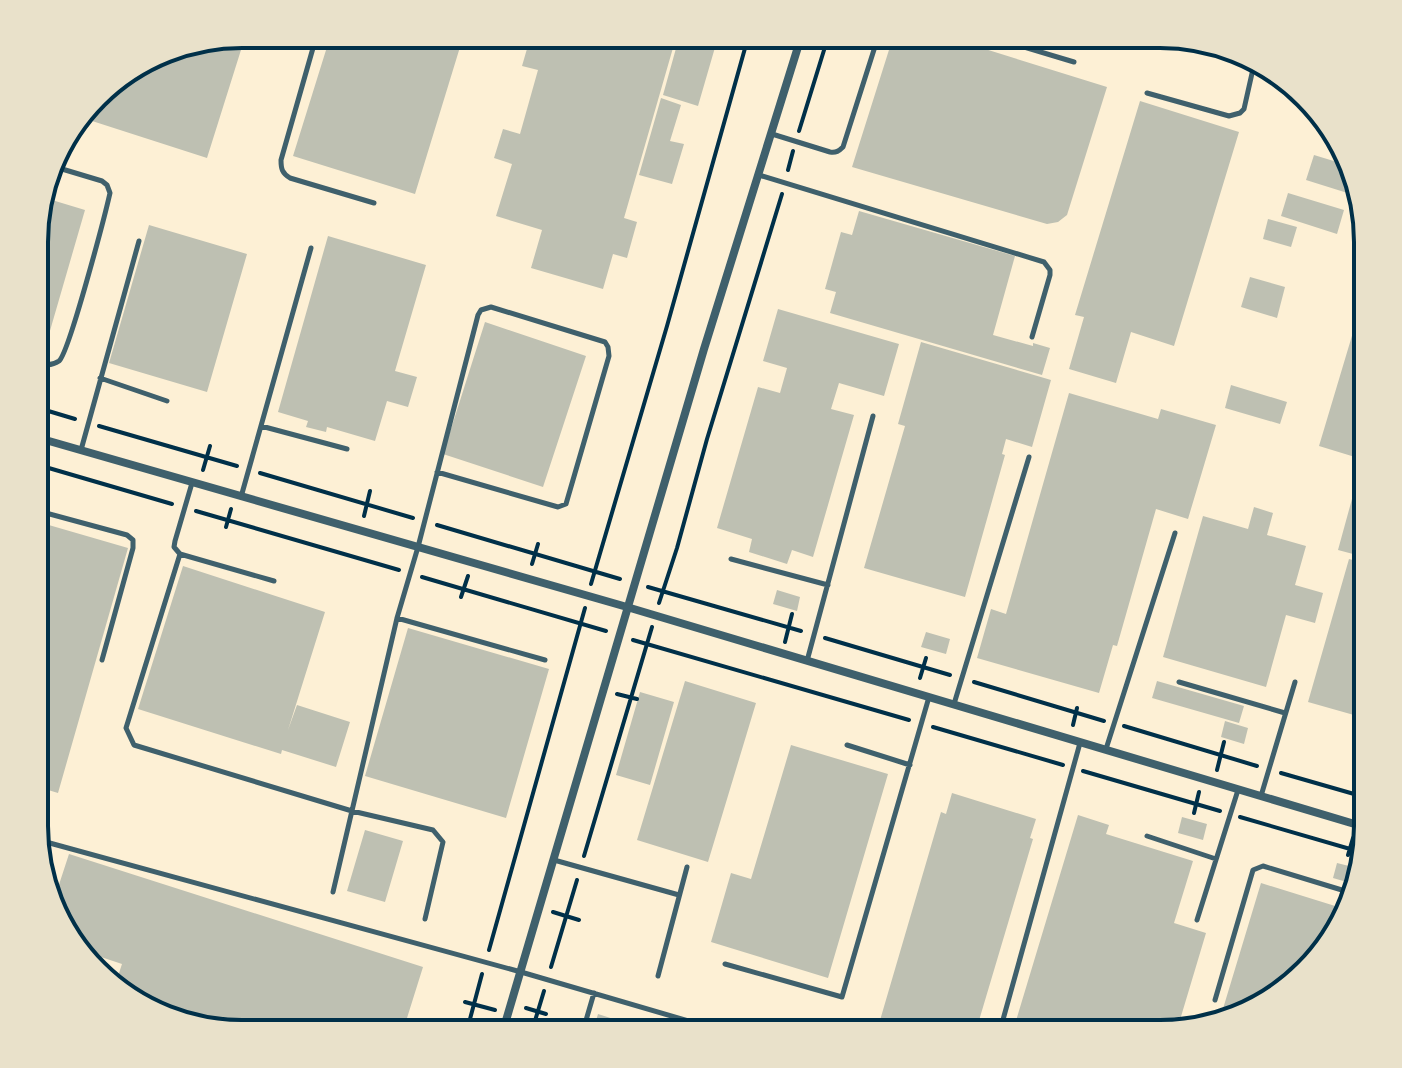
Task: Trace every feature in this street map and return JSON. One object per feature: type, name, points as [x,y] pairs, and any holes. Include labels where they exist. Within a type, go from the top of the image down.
[{"type":"street","points":[[506,1020],[704,349],[798,48]]},
{"type":"street","points":[[48,441],[655,615],[1354,824]]},
{"type":"lane","points":[[313,48],[281,169],[290,178],[374,203]]},
{"type":"lane","points":[[772,134],[836,153],[843,147],[875,48]]},
{"type":"lane","points":[[1028,48],[1074,62]]},
{"type":"lane","points":[[1147,93],[1234,116],[1244,109],[1252,72]]},
{"type":"lane","points":[[48,365],[56,364],[63,358],[110,193],[102,181],[63,169]]},
{"type":"lane","points":[[759,175],[1044,262],[1050,275],[1032,337]]},
{"type":"lane","points":[[81,450],[139,241]]},
{"type":"lane","points":[[238,496],[249,470],[311,248]]},
{"type":"lane","points":[[333,892],[397,618],[481,310],[491,307],[605,342],[609,356],[566,504],[558,507],[437,472]]},
{"type":"lane","points":[[100,378],[167,401]]},
{"type":"lane","points":[[807,661],[873,416]]},
{"type":"lane","points":[[261,426],[347,449]]},
{"type":"lane","points":[[954,704],[1029,457]]},
{"type":"lane","points":[[196,483],[174,547],[180,554],[274,581]]},
{"type":"lane","points":[[48,514],[127,535],[133,540],[102,660]]},
{"type":"lane","points":[[1106,749],[1175,533]]},
{"type":"lane","points":[[180,554],[126,728],[134,745],[352,811],[433,830],[443,842],[425,919]]},
{"type":"lane","points":[[731,559],[828,585]]},
{"type":"lane","points":[[397,618],[545,660]]},
{"type":"lane","points":[[1179,682],[1285,713]]},
{"type":"lane","points":[[1261,796],[1295,682]]},
{"type":"lane","points":[[725,964],[842,997],[929,697]]},
{"type":"lane","points":[[1003,1020],[1081,742]]},
{"type":"lane","points":[[847,745],[910,765]]},
{"type":"lane","points":[[1197,920],[1238,789]]},
{"type":"lane","points":[[1147,836],[1216,859]]},
{"type":"lane","points":[[49,843],[686,1020]]},
{"type":"lane","points":[[554,860],[679,895]]},
{"type":"lane","points":[[1215,1000],[1253,870],[1263,866],[1342,890]]},
{"type":"lane","points":[[658,976],[687,867]]},
{"type":"lane","points":[[586,1020],[594,993]]},
{"type":"path","points":[[470,1020],[594,572],[745,48]]},
{"type":"path","points":[[535,1020],[634,699],[655,615],[825,48]]},
{"type":"path","points":[[48,411],[1354,794]]},
{"type":"path","points":[[196,483],[210,446]]},
{"type":"path","points":[[48,468],[1352,850]]},
{"type":"path","points":[[360,530],[370,491]]},
{"type":"path","points":[[226,527],[238,496]]},
{"type":"path","points":[[528,578],[538,544]]},
{"type":"path","points":[[461,597],[472,562]]},
{"type":"path","points":[[783,654],[792,614]]},
{"type":"path","points":[[916,693],[926,658]]},
{"type":"path","points":[[603,689],[634,699]]},
{"type":"path","points":[[1214,782],[1224,742]]},
{"type":"path","points":[[1194,813],[1203,779]]},
{"type":"path","points":[[540,907],[579,920]]},
{"type":"path","points":[[465,1002],[546,1014]]},
{"type":"building","points":[[242,48],[207,158],[91,121],[114,96],[145,74],[180,58]]},
{"type":"building","points":[[327,48],[460,48],[415,194],[293,156]]},
{"type":"building","points":[[527,48],[673,48],[624,218],[637,222],[627,258],[613,254],[603,289],[531,268],[542,230],[496,216],[512,164],[494,158],[503,129],[520,134],[538,70],[522,66]]},
{"type":"building","points":[[676,48],[715,48],[698,106],[663,95]]},
{"type":"building","points":[[890,48],[982,48],[1107,87],[1067,215],[1058,222],[1047,224],[852,167]]},
{"type":"building","points":[[661,98],[681,105],[670,141],[684,144],[672,184],[639,175]]},
{"type":"building","points":[[1140,101],[1239,132],[1174,346],[1131,332],[1116,383],[1069,369],[1084,317],[1075,315]]},
{"type":"building","points":[[1314,155],[1336,162],[1347,193],[1306,180]]},
{"type":"building","points":[[1288,193],[1344,210],[1337,234],[1281,216]]},
{"type":"building","points":[[53,200],[85,210],[48,338],[48,242]]},
{"type":"building","points":[[859,211],[1015,256],[993,335],[1050,348],[1042,375],[830,313],[836,292],[825,289],[841,232],[852,235]]},
{"type":"building","points":[[1268,219],[1297,227],[1291,247],[1263,239]]},
{"type":"building","points":[[149,225],[247,254],[207,392],[109,363]]},
{"type":"building","points":[[328,236],[426,265],[395,371],[417,377],[408,407],[387,401],[375,441],[327,427],[326,432],[306,427],[308,421],[278,412]]},
{"type":"building","points":[[1250,277],[1285,287],[1277,318],[1241,307]]},
{"type":"building","points":[[778,309],[899,344],[884,396],[839,383],[831,409],[854,415],[813,557],[792,550],[787,564],[749,552],[752,539],[717,528],[758,387],[780,393],[787,368],[763,361]]},
{"type":"building","points":[[485,322],[586,356],[543,487],[443,454]]},
{"type":"building","points":[[1354,329],[1354,457],[1319,446]]},
{"type":"building","points":[[921,342],[1051,380],[1032,447],[1006,439],[1002,454],[1005,455],[965,597],[864,568],[905,426],[898,424]]},
{"type":"building","points":[[1231,385],[1287,402],[1280,424],[1225,408]]},
{"type":"building","points":[[1069,393],[1158,419],[1161,409],[1216,425],[1188,519],[1156,509],[1117,646],[1113,645],[1099,693],[977,658],[991,609],[1006,614]]},
{"type":"building","points":[[1354,492],[1354,554],[1338,550]]},
{"type":"building","points":[[1254,507],[1273,513],[1267,535],[1306,546],[1295,585],[1323,593],[1315,623],[1286,615],[1266,687],[1163,657],[1203,516],[1248,529]]},
{"type":"building","points":[[48,525],[128,548],[58,793],[48,790]]},
{"type":"building","points":[[1349,559],[1354,560],[1354,715],[1308,702]]},
{"type":"building","points":[[183,566],[325,612],[288,730],[297,705],[350,722],[336,767],[282,750],[281,754],[138,709]]},
{"type":"building","points":[[777,590],[800,597],[797,611],[773,604]]},
{"type":"building","points":[[408,628],[549,669],[506,818],[365,776]]},
{"type":"building","points":[[926,632],[950,639],[946,654],[921,647]]},
{"type":"building","points":[[685,681],[756,703],[708,862],[637,840]]},
{"type":"building","points":[[1157,681],[1244,706],[1239,723],[1152,698]]},
{"type":"building","points":[[640,692],[674,702],[650,785],[616,775]]},
{"type":"building","points":[[1225,721],[1248,728],[1244,744],[1221,737]]},
{"type":"building","points":[[791,745],[888,774],[828,978],[711,942],[731,873],[751,879]]},
{"type":"building","points":[[952,793],[1036,819],[1030,838],[1033,839],[979,1020],[880,1020],[941,812],[946,814]]},
{"type":"building","points":[[1078,815],[1109,825],[1106,834],[1193,861],[1174,923],[1206,933],[1180,1018],[1016,1020]]},
{"type":"building","points":[[1182,817],[1207,824],[1203,840],[1178,833]]},
{"type":"building","points":[[365,830],[403,841],[385,902],[347,891]]},
{"type":"building","points":[[69,854],[423,967],[406,1020],[230,1020],[204,1016],[156,1000],[118,975],[122,964],[99,956],[88,944],[68,912],[58,886]]},
{"type":"building","points":[[1337,863],[1349,866],[1345,882],[1333,878]]},
{"type":"building","points":[[1261,883],[1336,906],[1314,944],[1288,972],[1257,994],[1223,1010]]},
{"type":"building","points":[[598,1014],[617,1020],[596,1020]]}]
